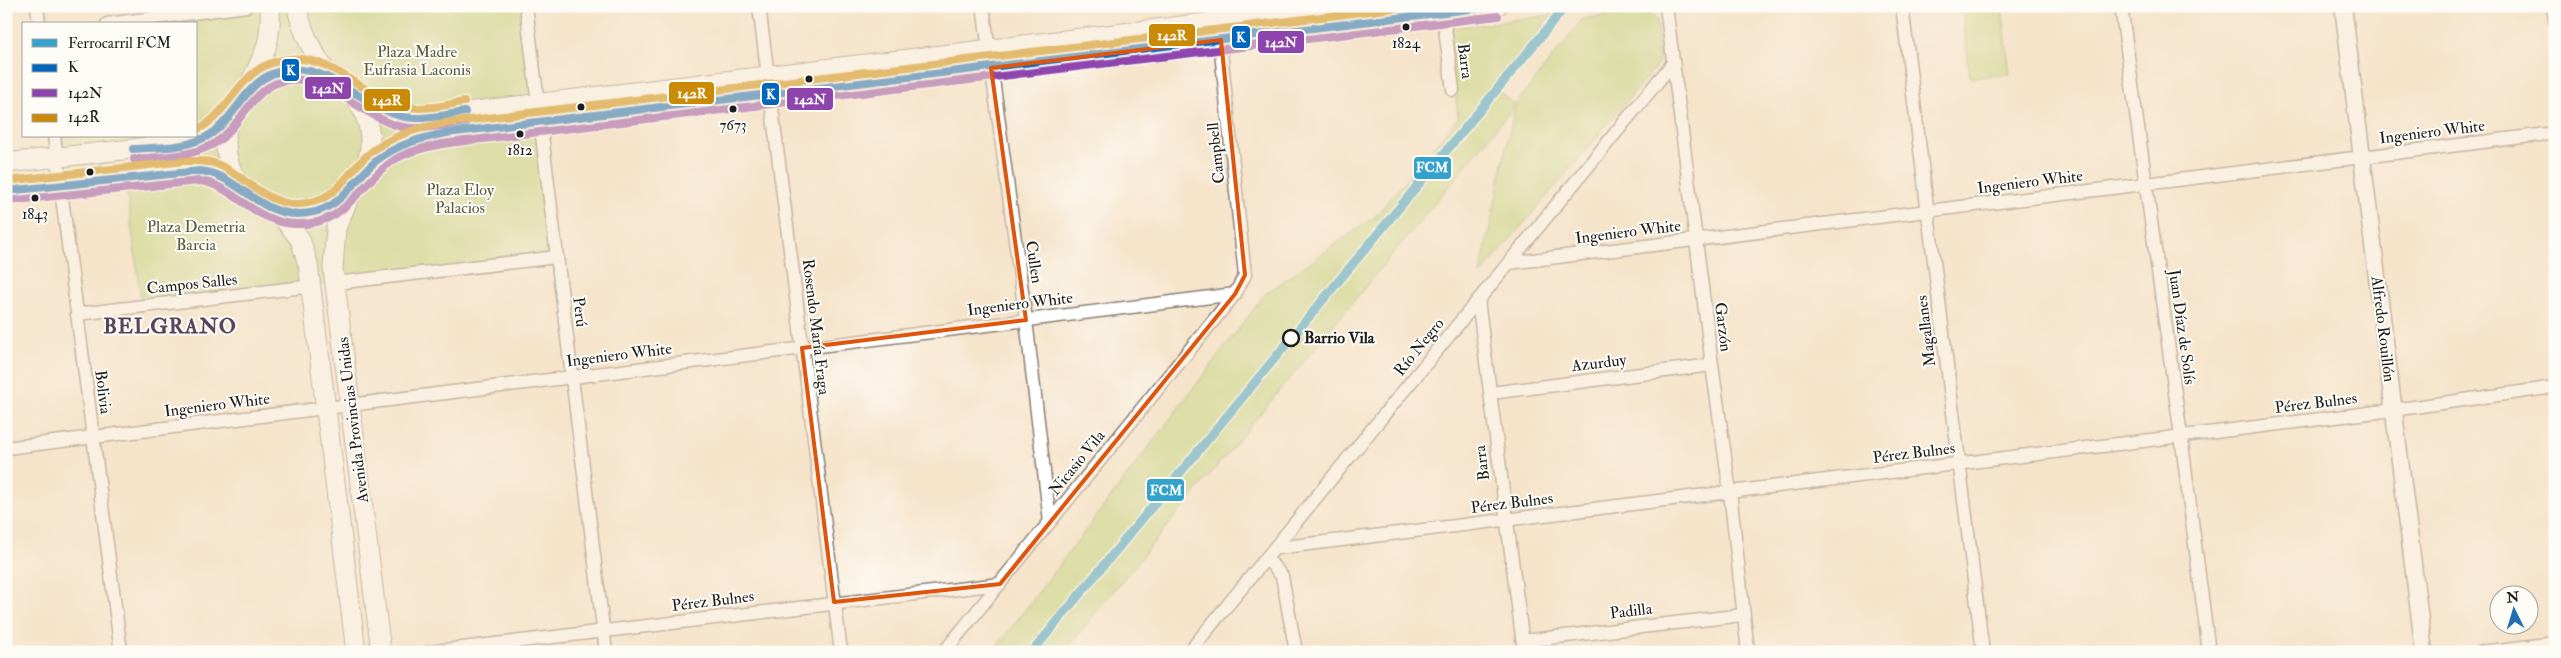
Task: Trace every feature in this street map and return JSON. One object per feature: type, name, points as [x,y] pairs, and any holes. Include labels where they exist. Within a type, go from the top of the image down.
[{"type":"main road","points":[[247,193],[234,177],[227,158],[225,137],[230,117],[265,54],[272,31],[270,6]]},
{"type":"main road","points":[[297,6],[299,19],[314,54],[329,76]]},
{"type":"main road","points":[[246,91],[264,78],[285,70],[307,70],[329,76],[398,115],[433,116],[539,112],[990,59],[1218,23],[1348,6]]},
{"type":"main road","points":[[1218,23],[1497,6]]},
{"type":"main road","points":[[6,191],[186,171],[214,173],[261,204],[277,211],[297,214],[317,212],[336,204],[352,191],[365,170],[371,148],[369,125],[360,104],[345,86]]},
{"type":"main road","points":[[365,170],[389,152],[416,138],[539,112]]},
{"type":"main road","points":[[6,163],[194,142],[210,134],[230,117]]},
{"type":"main road","name":"Avenida Provincias Unidas","points":[[352,191],[336,228],[334,268],[381,652]]},
{"type":"main road","name":"Avenida Provincias Unidas","points":[[277,211],[300,239],[308,264],[312,286],[356,652]]},
{"type":"street","points":[[37,6],[39,22]]},
{"type":"street","points":[[123,22],[247,6]]},
{"type":"street","name":"Perú","points":[[526,6],[606,652]]},
{"type":"street","name":"Rosendo María Fraga","points":[[759,6],[841,652]]},
{"type":"street","name":"Cullen","points":[[983,6],[1026,320],[1050,522]]},
{"type":"street","name":"Garzón","points":[[1666,6],[1730,492],[1748,652]]},
{"type":"street","name":"Magallanes","points":[[1902,6],[1983,652]]},
{"type":"street","name":"Juan Díaz de Solís","points":[[2121,6],[2209,652]]},
{"type":"street","name":"Alfredo Rouillón","points":[[2343,6],[2424,652]]},
{"type":"street","points":[[2553,6],[2555,20]]},
{"type":"street","name":"Barra","points":[[1443,10],[1452,90]]},
{"type":"street","name":"Campbell","points":[[1218,23],[1245,275],[1235,294]]},
{"type":"street","name":"Río Negro","points":[[1190,652],[1673,63]]},
{"type":"street","name":"Ingeniero White","points":[[1508,263],[2555,133]]},
{"type":"street","name":"Bolivia","points":[[54,138],[121,652]]},
{"type":"street","points":[[336,283],[557,257]]},
{"type":"street","name":"Campos Salles","points":[[77,314],[312,286]]},
{"type":"street","name":"Ingeniero White","points":[[6,448],[1235,294]]},
{"type":"street","name":"Nicasio Vila","points":[[944,652],[1235,294]]},
{"type":"street","name":"Barra","points":[[1478,300],[1491,393],[1505,520],[1524,646]]},
{"type":"street","name":"Azurduy","points":[[1491,393],[1712,366]]},
{"type":"street","name":"Pérez Bulnes","points":[[1276,548],[2393,410],[2555,387]]},
{"type":"street","points":[[1267,559],[1282,576],[1296,652]]},
{"type":"street","name":"Pérez Bulnes","points":[[429,652],[834,602],[1000,584]]},
{"type":"street","name":"Padilla","points":[[1524,646],[1743,614]]},
{"type":"street","points":[[2482,652],[2555,643]]},
{"type":"highlighted area","points":[[1221,40],[1245,275],[1235,294],[1000,584],[834,602],[802,348],[1026,320],[991,68]]},
{"type":"green space","points":[[247,6],[526,6],[557,257],[142,306],[125,178],[60,185],[54,138],[198,138],[198,22],[123,22]]},
{"type":"green space","points":[[1962,6],[2002,6],[2010,74],[1970,78]]},
{"type":"green space","points":[[1645,11],[1657,19],[1659,63],[1480,275],[1515,106],[1063,652],[993,652],[1266,293],[1375,217],[1458,118],[1449,34],[1452,28],[1552,15],[1495,88],[1515,105],[1583,19]]},
{"type":"rail line","name":"FCM","points":[[1032,652],[1566,6]]},
{"type":"transit line","name":"142R","points":[[6,181],[185,161],[202,161],[215,163],[229,170],[277,200],[300,204],[313,202],[333,192],[362,160],[379,146],[416,130],[445,123],[1412,6]]},
{"type":"transit line","name":"K","points":[[6,191],[200,171],[225,179],[270,208],[297,214],[312,213],[334,204],[366,170],[392,150],[419,140],[447,133],[1495,6]]},
{"type":"transit line","name":"142N","points":[[7,201],[199,181],[223,189],[256,211],[280,222],[295,224],[313,223],[328,218],[340,211],[370,180],[394,160],[413,151],[442,144],[1498,16]]},
{"type":"transit line","name":"142R","points":[[198,129],[216,116],[248,78],[258,70],[269,64],[289,59],[307,60],[324,65],[370,92],[403,106],[426,108],[464,102]]},
{"type":"transit line","name":"K","points":[[133,149],[183,145],[202,139],[221,126],[244,97],[262,79],[273,73],[287,70],[303,70],[317,73],[344,86],[383,109],[405,117],[431,117],[465,112]]},
{"type":"transit line","name":"142N","points":[[134,159],[176,156],[206,148],[225,136],[248,107],[265,90],[275,83],[288,80],[303,80],[317,83],[381,119],[403,127],[431,127],[466,122]]},
{"type":"place","name":"1824","points":[[1406,27]]},
{"type":"place","name":"7673","points":[[733,109]]},
{"type":"place","name":"1812","points":[[520,134]]},
{"type":"place","name":"1843","points":[[35,198]]},
{"type":"place","name":"Barrio Vila","points":[[1291,338]]},
{"type":"district","name":"BELGRANO","points":[[170,326]]},
{"type":"park label","name":"Plaza Madre Eufrasia Laconis","points":[[417,61]]},
{"type":"park label","name":"Plaza Eloy Palacios","points":[[460,199]]},
{"type":"park label","name":"Plaza Demetria Barcia","points":[[196,236]]}]
